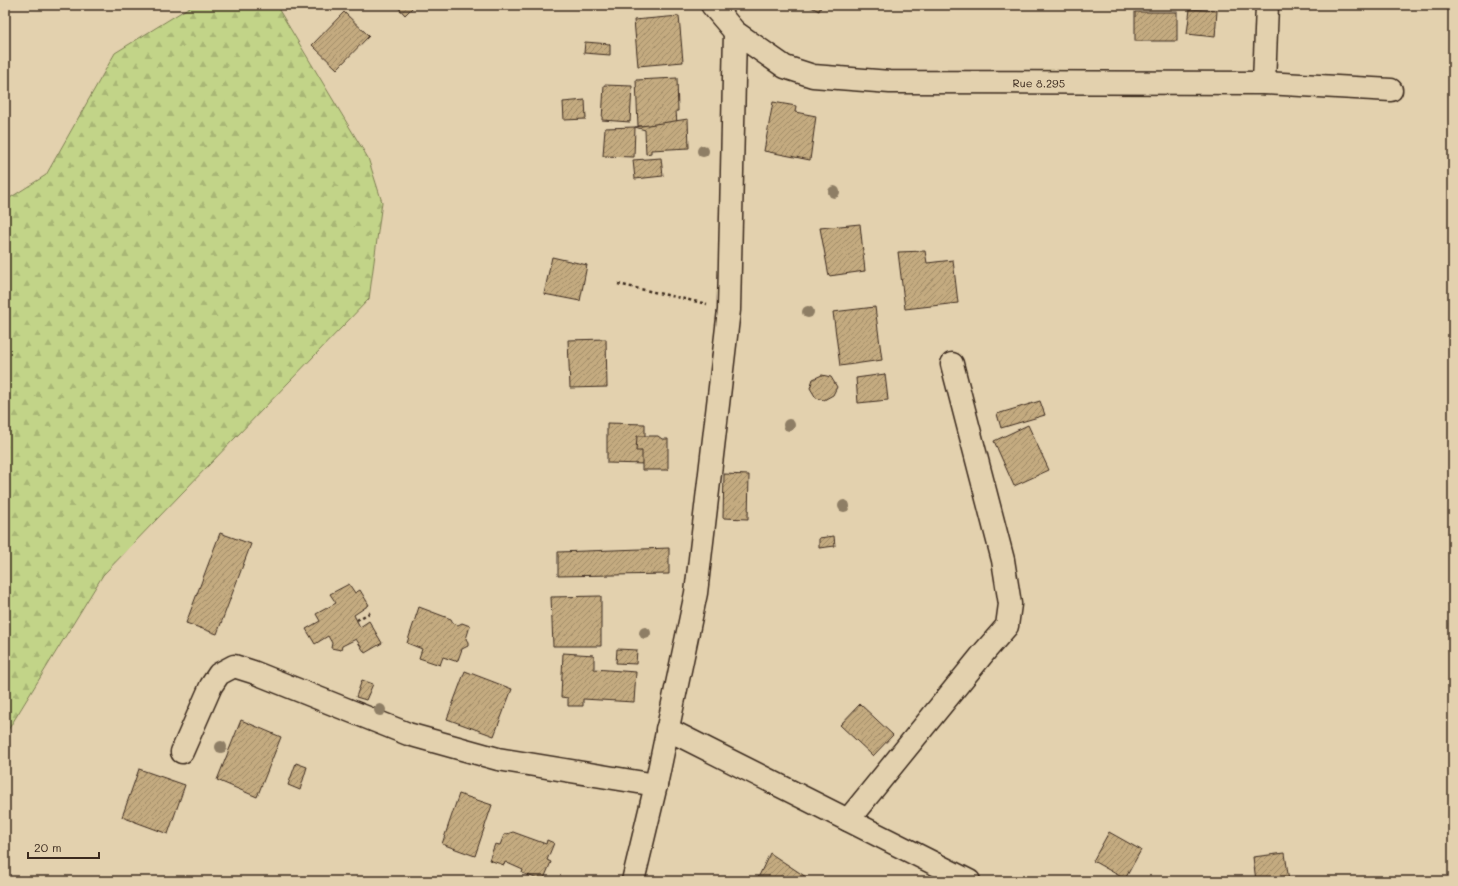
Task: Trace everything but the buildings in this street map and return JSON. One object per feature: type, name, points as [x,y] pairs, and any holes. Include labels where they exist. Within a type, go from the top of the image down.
[{"type":"street","name":"Rue 8.295","points":[[712,5],[735,32],[784,67],[813,76],[890,82],[1264,83],[1391,90]]},
{"type":"street","points":[[1264,83],[1267,5]]},
{"type":"street","points":[[633,881],[656,785],[696,593],[728,310],[735,32]]},
{"type":"street","points":[[848,820],[1007,626],[1010,604],[1003,560],[952,364]]},
{"type":"street","points":[[182,752],[215,680],[219,674],[234,666],[253,672],[408,734],[490,757],[656,785]]},
{"type":"street","points":[[667,729],[969,881]]},
{"type":"path","points":[[618,284],[728,310]]},
{"type":"path","points":[[357,620],[371,612]]},
{"type":"green space","points":[[198,5],[276,5],[368,158],[382,202],[369,299],[103,575],[5,735],[5,201],[46,175],[115,53],[188,8]]}]
